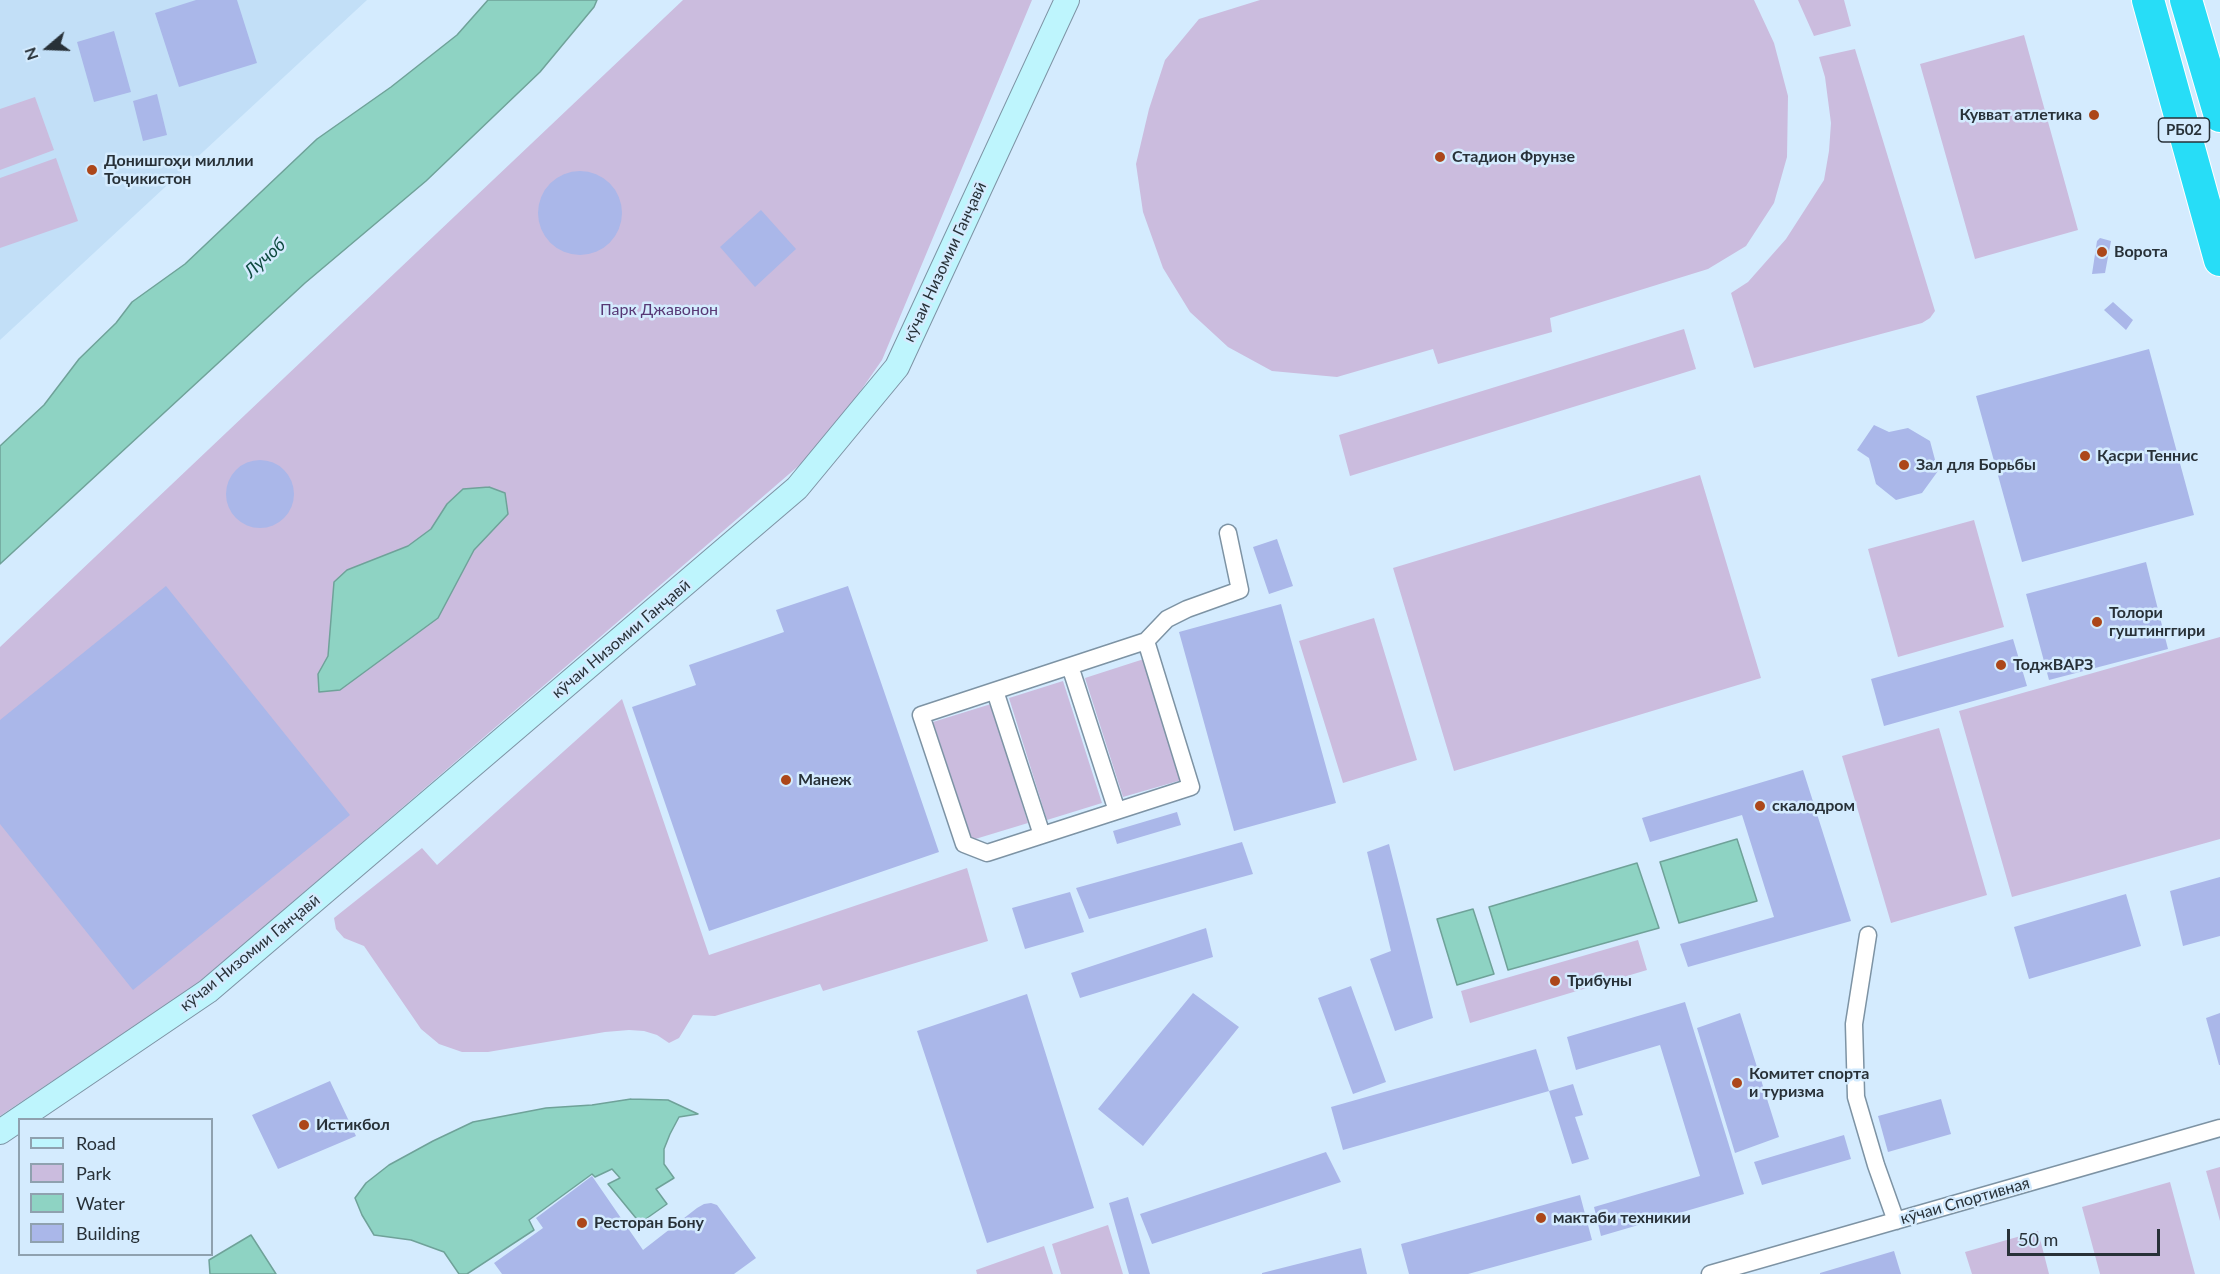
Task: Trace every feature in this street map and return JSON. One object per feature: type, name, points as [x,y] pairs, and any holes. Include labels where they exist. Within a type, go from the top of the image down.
[{"type":"highway","name":"РБ02","points":[[2148,0],[2220,260]]},
{"type":"highway","name":"РБ02","points":[[2186,0],[2220,116]]},
{"type":"street","name":"кӯчаи Низомии Ганҷавӣ","points":[[21,1118],[208,992],[798,488],[897,367],[1067,0]]},
{"type":"street","points":[[1146,641],[1191,787],[987,853],[964,844],[921,715],[1146,641],[1167,619],[1240,590],[1228,533]]},
{"type":"street","points":[[1070,666],[1117,811]]},
{"type":"street","points":[[995,691],[1042,835]]},
{"type":"street","points":[[1868,935],[1854,1024],[1856,1097],[1876,1165],[1896,1221]]},
{"type":"street","name":"кӯчаи Низомии Ганҷавӣ","points":[[0,1132],[18,1120]]},
{"type":"street","name":"кӯчаи Спортивная","points":[[1710,1274],[2220,1128]]},
{"type":"shaded area","name":"Донишгоҳи миллии Тоҷикистон","points":[[0,0],[367,0],[0,340]]},
{"type":"green space","name":"Парк Джавонон","points":[[683,0],[1032,0],[882,360],[850,406],[810,456],[200,982],[0,1116],[0,647]]},
{"type":"green space","points":[[1260,0],[1754,0],[1774,43],[1788,96],[1787,157],[1774,203],[1746,246],[1708,269],[1550,318],[1552,332],[1438,364],[1433,349],[1337,377],[1272,371],[1228,347],[1190,312],[1163,268],[1143,212],[1136,164],[1149,109],[1165,60],[1199,19]]},
{"type":"green space","points":[[1798,0],[1844,0],[1851,26],[1814,36]]},
{"type":"green space","points":[[2024,35],[2078,230],[1975,259],[1920,64]]},
{"type":"green space","points":[[1855,49],[1935,311],[1922,323],[1754,368],[1731,293],[1748,282],[1786,239],[1824,180],[1831,123],[1825,77],[1819,57]]},
{"type":"green space","points":[[35,97],[54,150],[0,170],[0,109]]},
{"type":"green space","points":[[56,158],[78,221],[0,248],[0,178]]},
{"type":"green space","points":[[1684,329],[1696,369],[1350,476],[1339,435]]},
{"type":"green space","points":[[1700,475],[1761,678],[1454,771],[1393,568]]},
{"type":"green space","points":[[1974,520],[2004,627],[1898,657],[1868,549]]},
{"type":"green space","points":[[1374,618],[1417,760],[1343,783],[1299,641]]},
{"type":"green space","points":[[2220,637],[2220,839],[2012,897],[1959,711]]},
{"type":"green space","points":[[1147,658],[1185,779],[1123,797],[1085,678]]},
{"type":"green space","points":[[1063,681],[1102,803],[1047,820],[1009,698]]},
{"type":"green space","points":[[622,699],[709,955],[967,868],[988,941],[823,991],[820,984],[715,1016],[693,1015],[679,1038],[669,1043],[657,1035],[629,1030],[488,1052],[462,1052],[439,1044],[421,1029],[364,946],[344,938],[336,929],[334,918],[422,848],[437,865]]},
{"type":"green space","points":[[991,704],[1028,823],[972,840],[933,722]]},
{"type":"green space","points":[[1939,728],[1987,895],[1891,923],[1842,756]]},
{"type":"green space","name":"Трибуны","points":[[1638,940],[1647,970],[1470,1023],[1461,991]]},
{"type":"green space","points":[[2220,1167],[2220,1221],[2206,1171]]},
{"type":"green space","points":[[2170,1182],[2195,1274],[2100,1274],[2082,1207]]},
{"type":"green space","points":[[1108,1225],[1123,1274],[1061,1274],[1052,1244]]},
{"type":"green space","points":[[2038,1231],[2049,1274],[1972,1274],[1965,1252]]},
{"type":"green space","points":[[1044,1246],[1053,1274],[977,1274],[976,1270]]},
{"type":"water","name":"Лучоб","points":[[488,0],[597,0],[594,7],[540,72],[426,181],[305,283],[0,564],[0,446],[44,405],[79,359],[116,323],[132,302],[185,264],[317,139],[391,87],[457,35]]},
{"type":"water","points":[[489,487],[505,493],[508,514],[474,550],[438,618],[340,690],[319,692],[318,674],[328,656],[334,582],[347,570],[408,546],[431,529],[447,504],[463,489]]},
{"type":"water","points":[[1737,839],[1757,901],[1679,923],[1660,862]]},
{"type":"water","points":[[1637,863],[1659,928],[1508,970],[1489,907]]},
{"type":"water","points":[[1473,909],[1494,974],[1457,985],[1437,919]]},
{"type":"water","points":[[631,1099],[668,1100],[698,1114],[679,1117],[664,1149],[664,1164],[674,1178],[656,1189],[667,1204],[640,1223],[608,1184],[620,1178],[612,1169],[595,1177],[592,1174],[529,1220],[534,1230],[467,1274],[459,1274],[444,1252],[411,1240],[374,1235],[355,1198],[366,1183],[389,1165],[473,1122],[546,1108],[592,1105]]},
{"type":"water","points":[[251,1235],[276,1274],[210,1274],[209,1260]]},
{"type":"building","points":[[196,0],[237,0],[257,63],[179,87],[155,13]]},
{"type":"building","points":[[114,31],[131,92],[94,102],[77,42]]},
{"type":"building","points":[[157,94],[167,135],[143,141],[133,101]]},
{"type":"building","points":[[572,171],[588,171],[604,178],[615,189],[622,205],[619,229],[610,243],[588,255],[572,255],[556,248],[545,237],[538,221],[538,205],[545,189],[556,178]]},
{"type":"building","points":[[761,210],[796,249],[755,287],[720,247]]},
{"type":"building","name":"Ворота","points":[[2100,238],[2111,241],[2105,273],[2092,274],[2097,241]]},
{"type":"building","name":"Ворота","points":[[2113,302],[2133,320],[2126,330],[2104,310]]},
{"type":"building","name":"Қасри Теннис","points":[[2149,349],[2194,515],[2022,562],[1976,396]]},
{"type":"building","name":"Зал для Борьбы","points":[[1874,425],[1889,432],[1908,428],[1930,441],[1938,471],[1922,493],[1896,500],[1876,484],[1869,458],[1857,450]]},
{"type":"building","points":[[267,460],[279,466],[288,475],[294,487],[292,507],[284,518],[267,528],[253,528],[236,518],[228,507],[226,487],[236,470],[247,462]]},
{"type":"building","points":[[1277,539],[1293,586],[1269,594],[1253,547]]},
{"type":"building","name":"Толори гуштинггири","points":[[2146,562],[2168,649],[2049,680],[2026,594]]},
{"type":"building","points":[[166,586],[350,815],[133,990],[0,824],[0,720]]},
{"type":"building","name":"Манеж","points":[[848,586],[939,852],[709,931],[632,707],[696,685],[689,665],[784,632],[776,610]]},
{"type":"building","points":[[1281,604],[1336,803],[1234,831],[1179,632]]},
{"type":"building","points":[[2013,639],[2027,686],[1884,726],[1871,679]]},
{"type":"building","points":[[1803,770],[1851,921],[1688,967],[1680,944],[1774,917],[1742,815],[1650,842],[1642,818]]},
{"type":"building","points":[[1177,812],[1181,825],[1117,844],[1113,831]]},
{"type":"building","points":[[1242,842],[1253,874],[1089,919],[1076,888]]},
{"type":"building","points":[[1389,844],[1433,1018],[1395,1031],[1370,959],[1391,951],[1367,852]]},
{"type":"building","points":[[2220,877],[2220,936],[2183,946],[2170,891]]},
{"type":"building","points":[[1070,892],[1084,932],[1025,949],[1012,908]]},
{"type":"building","points":[[2126,894],[2141,946],[2029,979],[2014,927]]},
{"type":"building","points":[[1206,928],[1213,957],[1080,998],[1071,973]]},
{"type":"building","points":[[1351,986],[1386,1082],[1353,1094],[1318,998]]},
{"type":"building","points":[[1193,993],[1239,1027],[1143,1146],[1098,1109]]},
{"type":"building","points":[[1027,994],[1094,1208],[987,1243],[917,1031]]},
{"type":"building","points":[[1685,1002],[1744,1194],[1601,1236],[1594,1207],[1700,1176],[1660,1045],[1576,1070],[1567,1037]]},
{"type":"building","name":"Комитет спорта и туризма","points":[[1740,1013],[1779,1137],[1735,1153],[1697,1028]]},
{"type":"building","points":[[2220,1013],[2220,1065],[2219,1065],[2206,1018]]},
{"type":"building","points":[[1536,1049],[1549,1091],[1343,1150],[1331,1107]]},
{"type":"building","name":"Истикбол","points":[[330,1081],[356,1136],[278,1169],[252,1115]]},
{"type":"building","points":[[1573,1084],[1583,1115],[1575,1117],[1589,1159],[1572,1164],[1549,1091]]},
{"type":"building","points":[[1941,1099],[1951,1134],[1888,1152],[1878,1116]]},
{"type":"building","points":[[1844,1135],[1851,1159],[1762,1185],[1754,1162]]},
{"type":"building","points":[[1326,1152],[1341,1182],[1152,1244],[1140,1214]]},
{"type":"building","name":"Ресторан Бону","points":[[592,1176],[643,1250],[697,1208],[711,1203],[717,1205],[756,1258],[734,1274],[502,1274],[494,1263],[543,1228],[536,1218]]},
{"type":"building","name":"мактаби техникии","points":[[1580,1195],[1592,1240],[1468,1274],[1409,1274],[1401,1244]]},
{"type":"building","points":[[1128,1197],[1150,1274],[1129,1274],[1109,1203]]},
{"type":"building","points":[[1361,1248],[1367,1274],[1262,1274],[1262,1273]]},
{"type":"building","points":[[1894,1251],[1901,1274],[1820,1274],[1820,1273]]},
{"type":"place","name":"Кувват атлетика","points":[[2094,115]]},
{"type":"place","name":"Стадион Фрунзе","points":[[1440,157]]},
{"type":"place","name":"Донишгоҳи миллии Тоҷикистон","points":[[92,170]]},
{"type":"place","name":"Ворота","points":[[2102,252]]},
{"type":"place","name":"Қасри Теннис","points":[[2085,456]]},
{"type":"place","name":"Зал для Борьбы","points":[[1904,465]]},
{"type":"place","name":"Толори гуштинггири","points":[[2097,622]]},
{"type":"place","name":"ТоджВАРЗ","points":[[2001,665]]},
{"type":"place","name":"Манеж","points":[[786,780]]},
{"type":"place","name":"скалодром","points":[[1760,806]]},
{"type":"place","name":"Трибуны","points":[[1555,981]]},
{"type":"place","name":"Комитет спорта и туризма","points":[[1737,1083]]},
{"type":"place","name":"Истикбол","points":[[304,1125]]},
{"type":"place","name":"мактаби техникии","points":[[1541,1218]]},
{"type":"place","name":"Ресторан Бону","points":[[582,1223]]}]
